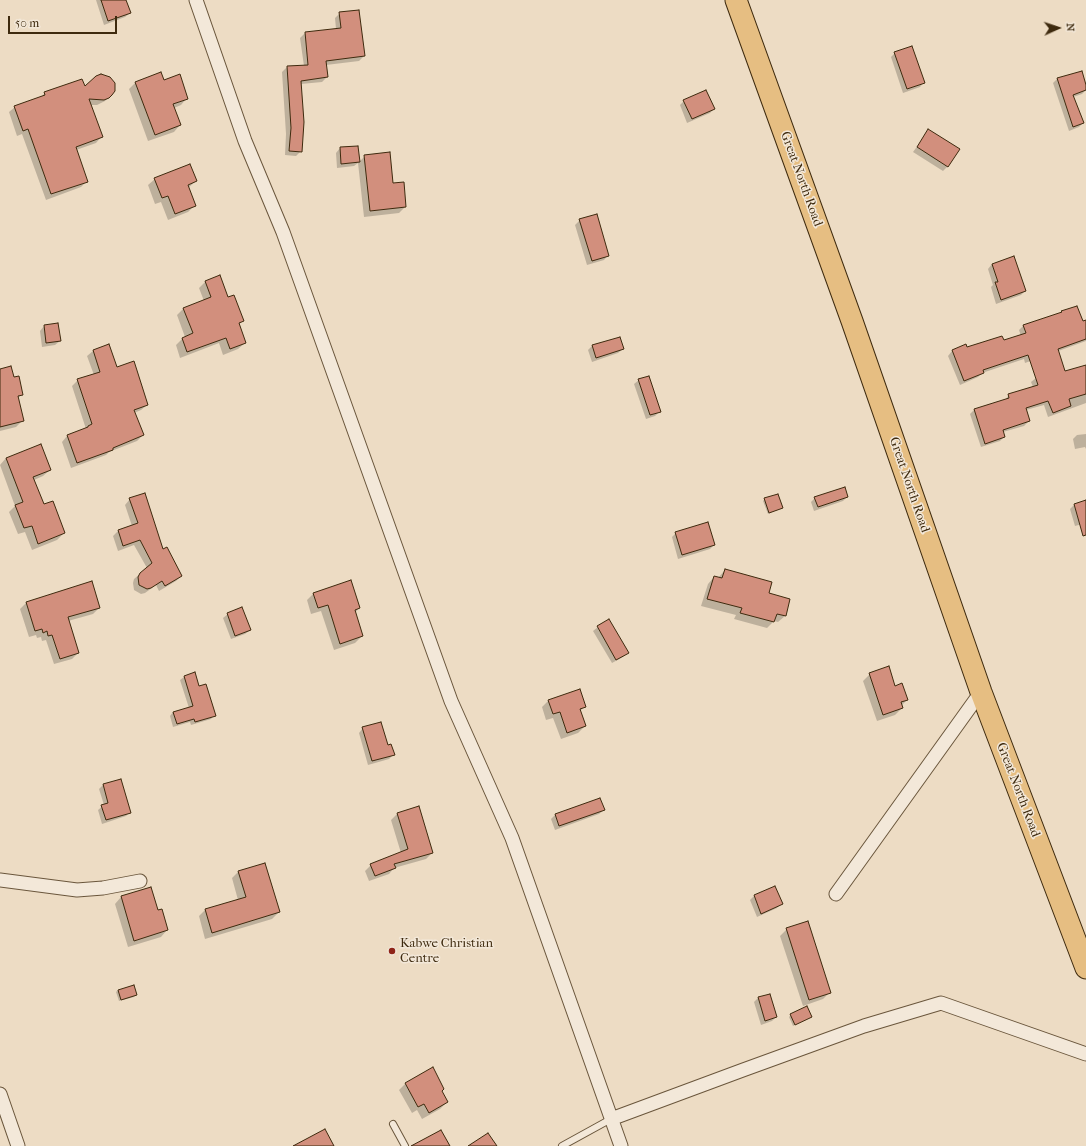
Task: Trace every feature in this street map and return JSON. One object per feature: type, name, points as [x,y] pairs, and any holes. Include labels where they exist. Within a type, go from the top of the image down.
[{"type":"highway","name":"Great North Road","points":[[736,0],[852,321],[981,692],[1086,968]]},
{"type":"street","points":[[196,0],[245,141],[283,232],[451,701],[512,838],[621,1146]]},
{"type":"street","points":[[836,894],[981,692]]},
{"type":"street","points":[[0,880],[77,890],[103,888],[140,881]]},
{"type":"street","points":[[611,1119],[864,1026],[941,1003],[1086,1054]]},
{"type":"street","points":[[0,1094],[18,1146]]},
{"type":"lane","points":[[562,1146],[611,1119]]},
{"type":"lane","points":[[393,1124],[405,1146]]},
{"type":"building","points":[[101,0],[126,0],[131,13],[108,21]]},
{"type":"building","points":[[359,10],[365,56],[326,61],[328,77],[301,81],[304,122],[302,152],[289,151],[291,128],[287,66],[308,65],[305,32],[341,28],[339,12]]},
{"type":"building","points":[[912,46],[925,83],[907,89],[894,52]]},
{"type":"building","points":[[1082,71],[1086,90],[1073,95],[1084,123],[1073,127],[1057,78]]},
{"type":"building","points":[[161,72],[164,80],[180,74],[188,99],[173,104],[181,125],[155,135],[135,82]]},
{"type":"building","points":[[101,74],[110,77],[115,83],[115,91],[109,98],[104,100],[89,99],[103,137],[76,147],[88,182],[51,194],[28,129],[23,131],[14,106],[45,95],[44,92],[82,79],[85,86],[96,76]]},
{"type":"building","points":[[706,90],[715,109],[692,119],[683,100]]},
{"type":"building","points":[[928,129],[960,149],[948,167],[917,147]]},
{"type":"building","points":[[358,146],[360,162],[341,164],[340,147]]},
{"type":"building","points":[[390,152],[393,183],[404,182],[406,207],[370,211],[364,155]]},
{"type":"building","points":[[190,164],[197,181],[188,185],[196,206],[175,214],[168,196],[162,198],[154,178]]},
{"type":"building","points":[[597,214],[609,256],[592,261],[579,219]]},
{"type":"building","points":[[1014,256],[1026,291],[1001,300],[995,282],[998,282],[992,264]]},
{"type":"building","points":[[220,275],[228,297],[234,295],[244,321],[239,323],[246,343],[230,349],[226,338],[187,352],[182,338],[193,333],[183,308],[211,297],[205,281]]},
{"type":"building","points":[[1077,306],[1083,321],[1086,320],[1086,339],[1058,349],[1065,371],[1086,365],[1086,394],[1069,399],[1071,406],[1053,413],[1048,401],[1026,408],[1030,421],[1003,430],[1005,437],[985,444],[974,409],[1009,398],[1008,394],[1038,385],[1028,355],[983,370],[984,373],[964,381],[952,350],[966,344],[967,347],[1002,336],[1004,340],[1026,333],[1023,325]]},
{"type":"building","points":[[58,323],[61,341],[46,343],[44,325]]},
{"type":"building","points":[[620,337],[624,349],[596,358],[592,345]]},
{"type":"building","points":[[109,344],[117,367],[134,361],[148,405],[134,410],[144,435],[113,448],[113,450],[77,463],[67,435],[92,424],[77,379],[100,372],[93,350]]},
{"type":"building","points":[[11,366],[14,377],[19,376],[23,395],[18,396],[24,421],[0,427],[0,369]]},
{"type":"building","points":[[649,376],[661,412],[650,415],[638,379]]},
{"type":"building","points":[[41,444],[51,470],[33,477],[44,504],[53,501],[65,533],[38,544],[32,526],[24,528],[15,505],[23,502],[6,458]]},
{"type":"building","points":[[845,487],[848,497],[818,507],[814,497]]},
{"type":"building","points":[[145,493],[163,549],[167,547],[182,576],[165,586],[162,581],[147,589],[139,585],[138,577],[140,573],[152,563],[140,540],[123,546],[118,530],[138,523],[129,498]]},
{"type":"building","points":[[778,494],[783,508],[769,513],[764,498]]},
{"type":"building","points":[[1086,500],[1086,535],[1083,536],[1074,504]]},
{"type":"building","points":[[708,522],[715,545],[682,555],[675,532]]},
{"type":"building","points":[[725,569],[772,582],[769,593],[790,599],[786,616],[777,614],[774,622],[740,613],[742,608],[707,599],[714,576],[722,578]]},
{"type":"building","points":[[351,580],[360,608],[355,610],[363,636],[340,644],[328,605],[318,608],[313,593]]},
{"type":"building","points":[[92,581],[100,608],[68,617],[79,653],[60,659],[52,635],[48,636],[47,631],[43,633],[42,629],[35,631],[26,602]]},
{"type":"building","points":[[242,607],[251,630],[235,636],[227,613]]},
{"type":"building","points":[[609,619],[629,653],[616,660],[597,626]]},
{"type":"building","points":[[889,666],[895,686],[902,683],[908,700],[901,702],[903,708],[883,715],[869,673]]},
{"type":"building","points":[[195,672],[199,686],[206,684],[216,716],[195,722],[194,719],[177,724],[173,712],[193,706],[184,676]]},
{"type":"building","points":[[580,689],[586,707],[580,709],[586,726],[567,733],[560,712],[553,714],[548,700]]},
{"type":"building","points":[[381,722],[388,745],[391,744],[395,755],[372,761],[362,727]]},
{"type":"building","points":[[121,779],[131,813],[106,820],[101,805],[108,803],[103,784]]},
{"type":"building","points":[[600,798],[605,810],[559,826],[555,814]]},
{"type":"building","points":[[419,806],[433,853],[394,864],[396,868],[375,876],[370,864],[408,849],[397,813]]},
{"type":"building","points":[[265,863],[280,912],[212,933],[205,909],[246,897],[238,871]]},
{"type":"building","points":[[775,886],[783,904],[761,914],[754,895]]},
{"type":"building","points":[[151,887],[158,910],[162,909],[168,930],[134,941],[121,896]]},
{"type":"building","points":[[808,921],[831,993],[809,1000],[786,928]]},
{"type":"building","points":[[134,985],[137,995],[121,1000],[118,990]]},
{"type":"building","points":[[770,994],[777,1017],[765,1021],[758,997]]},
{"type":"building","points":[[807,1006],[812,1017],[795,1025],[790,1014]]},
{"type":"building","points":[[433,1067],[444,1089],[442,1091],[448,1102],[429,1113],[424,1104],[418,1107],[405,1083]]},
{"type":"building","points":[[325,1129],[334,1146],[293,1146]]},
{"type":"building","points":[[441,1130],[450,1146],[411,1146]]},
{"type":"building","points":[[488,1133],[497,1146],[468,1146]]},
{"type":"place","name":"Kabwe Christian Centre","points":[[392,951]]}]
